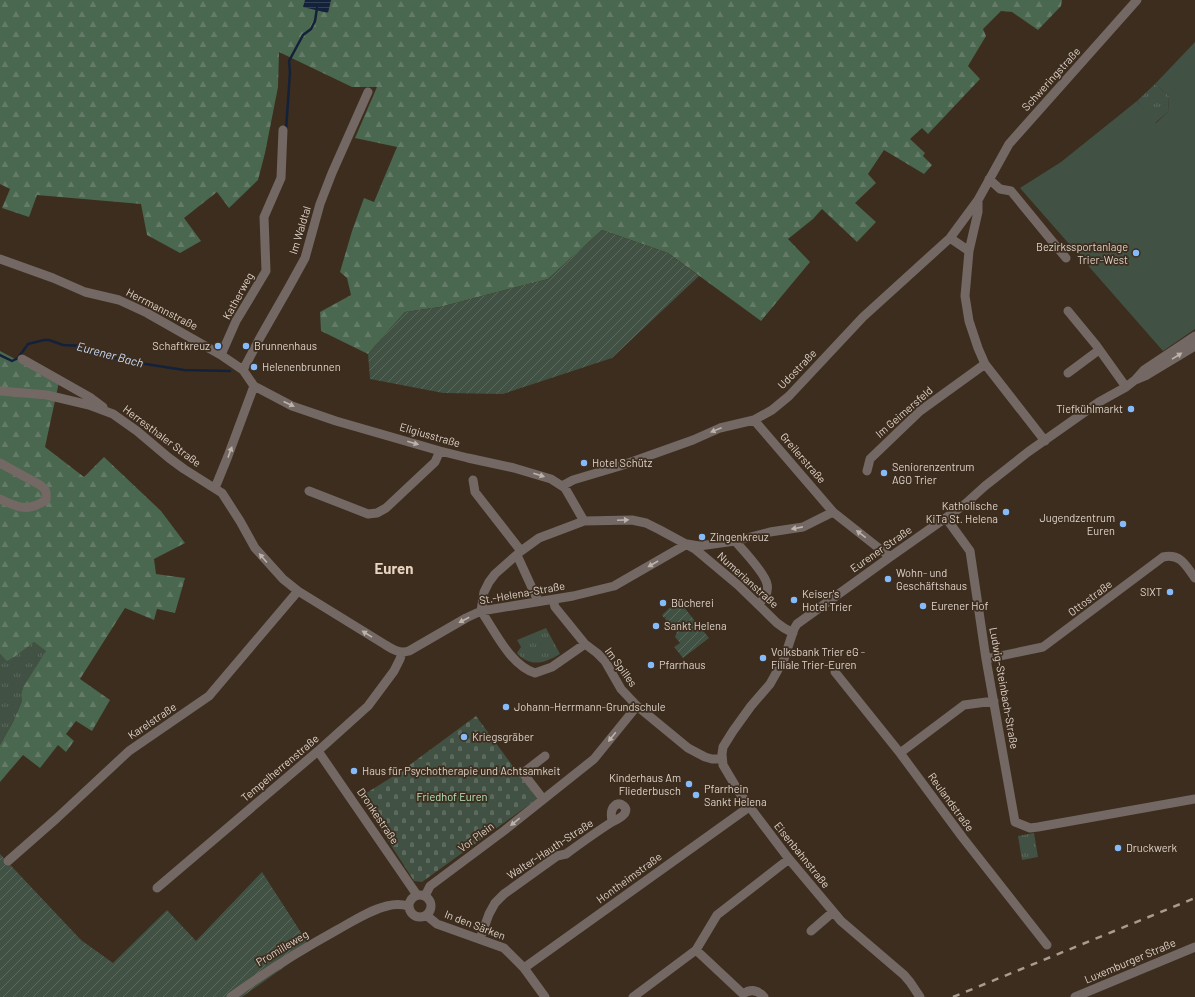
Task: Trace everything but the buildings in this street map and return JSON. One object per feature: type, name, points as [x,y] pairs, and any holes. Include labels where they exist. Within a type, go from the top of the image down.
[{"type":"street","name":"Schweringstraße","points":[[989,179],[1009,144],[1137,0]]},
{"type":"street","name":"Im Waldtal","points":[[243,370],[305,258],[320,204],[329,179],[368,92]]},
{"type":"street","name":"Katherweg","points":[[222,355],[236,321],[266,271],[264,217],[281,178],[283,130]]},
{"type":"street","points":[[989,179],[1000,189],[1013,189],[1066,258]]},
{"type":"street","name":"Udostraße","points":[[562,486],[573,480],[620,466],[693,440],[720,428],[754,420],[772,410],[789,396],[863,317],[950,238],[978,200],[989,179]]},
{"type":"street","points":[[978,200],[978,212],[969,251],[965,296],[969,321],[985,364],[1045,441]]},
{"type":"street","points":[[950,238],[969,251]]},
{"type":"street","name":"Herrmannstraße","points":[[0,259],[53,278],[85,292],[112,298],[147,313],[222,355],[243,370],[254,386]]},
{"type":"street","points":[[1068,311],[1100,350],[1126,387]]},
{"type":"street","name":"Eurener Straße","points":[[722,759],[723,747],[733,731],[750,706],[770,684],[779,669],[797,624],[964,505],[985,486],[1028,452],[1099,402],[1126,387],[1144,370],[1195,339]]},
{"type":"street","points":[[1068,373],[1100,350]]},
{"type":"street","points":[[22,359],[91,398],[113,414]]},
{"type":"street","name":"Im Geimersfeld","points":[[867,471],[870,459],[920,411],[985,364]]},
{"type":"street","points":[[254,386],[215,488],[222,493],[231,506],[255,548],[283,579],[298,591],[384,644],[396,650],[405,651]]},
{"type":"street","name":"Eligiusstraße","points":[[254,386],[292,406],[329,419],[440,451],[527,471],[544,477],[562,486],[584,521]]},
{"type":"street","name":"Herresthaler Straße","points":[[0,391],[47,395],[113,414],[137,431],[184,469],[215,488]]},
{"type":"street","name":"Greilerstraße","points":[[754,420],[833,512]]},
{"type":"street","points":[[309,491],[368,514],[377,513],[386,508],[435,462],[440,451]]},
{"type":"street","points":[[0,462],[45,488],[47,493],[46,500],[37,506],[28,508],[12,505],[0,499]]},
{"type":"street","points":[[473,480],[475,492],[519,553],[538,601]]},
{"type":"street","points":[[687,544],[699,546],[735,541],[770,532],[803,527],[833,512],[890,557]]},
{"type":"street","name":"Ludwig-Steinbach-Straße","points":[[946,518],[970,551],[986,660],[1015,822],[1030,828],[1038,827],[1195,799]]},
{"type":"street","name":"Numerianstraße","points":[[481,611],[484,592],[495,574],[538,538],[584,521],[639,521],[660,530],[695,549],[733,580],[777,623],[793,633]]},
{"type":"street","points":[[735,541],[763,576],[768,585],[765,597],[759,604]]},
{"type":"street","name":"St.-Helena-Straße","points":[[405,651],[481,611],[538,601],[553,600],[614,586],[687,544]]},
{"type":"street","name":"Ottostraße","points":[[986,660],[1043,647],[1163,557],[1176,557],[1183,561],[1195,578]]},
{"type":"street","name":"Karelstraße","points":[[8,861],[129,751],[209,696],[298,591]]},
{"type":"street","name":"Im Spilles","points":[[553,600],[555,607],[585,644],[605,661],[621,689],[637,706],[688,748],[704,757],[722,759]]},
{"type":"street","points":[[481,611],[508,652],[520,665],[534,673],[552,667],[585,644]]},
{"type":"street","name":"Tempelherrenstraße","points":[[157,888],[318,751],[368,706],[394,671],[405,651]]},
{"type":"street","name":"Reulandstraße","points":[[835,672],[900,753],[963,838],[1047,945]]},
{"type":"street","points":[[900,753],[964,705],[994,701]]},
{"type":"street","name":"Vor Plein","points":[[421,895],[430,886],[505,830],[594,759],[637,706]]},
{"type":"street","name":"Dronkestraße","points":[[318,751],[421,895]]},
{"type":"street","points":[[543,799],[523,773],[545,756]]},
{"type":"street","name":"Eisenbahnstraße","points":[[722,759],[726,771],[739,792],[789,859],[841,921],[904,975],[920,997]]},
{"type":"street","name":"Hontheimstraße","points":[[524,968],[749,806]]},
{"type":"street","name":"Walter-Hauth-Straße","points":[[480,939],[489,914],[495,903],[504,894],[557,856],[566,854],[612,822]]},
{"type":"street","points":[[635,996],[696,950],[717,915],[789,859]]},
{"type":"street","points":[[421,895],[428,898],[431,904],[430,910],[423,917],[416,917],[410,913],[408,906],[410,900],[421,895]]},
{"type":"street","name":"Promilleweg","points":[[231,997],[258,977],[348,924],[382,907],[400,904],[408,906]]},
{"type":"street","points":[[811,931],[834,912]]},
{"type":"street","name":"In den Särken","points":[[426,915],[437,924],[504,948],[524,968],[545,997]]},
{"type":"street","name":"Luxemburger Straße","points":[[1075,997],[1195,947]]},
{"type":"street","points":[[696,950],[744,996],[746,992],[754,990],[764,997]]},
{"type":"green space","points":[[0,0],[1062,0],[1061,6],[1038,30],[1012,12],[1001,11],[983,29],[986,36],[968,66],[980,79],[928,134],[922,128],[910,139],[925,153],[923,156],[932,165],[924,174],[884,150],[868,174],[876,183],[855,203],[876,222],[857,242],[822,209],[813,219],[788,239],[810,262],[761,321],[668,253],[602,230],[548,279],[440,307],[405,312],[368,354],[321,331],[320,312],[351,295],[347,278],[340,272],[352,231],[364,198],[374,202],[397,147],[355,138],[377,87],[352,87],[279,52],[278,87],[258,180],[229,208],[217,192],[184,218],[201,241],[180,253],[147,235],[141,204],[37,195],[29,217],[2,208],[10,189],[0,184]]},
{"type":"green space","name":"Bezirkssportanlage Trier-West","points":[[1195,42],[1195,329],[1163,351],[1020,188],[1061,162],[1137,101],[1156,123],[1168,112],[1169,96],[1155,84]]},
{"type":"green space","points":[[1155,84],[1169,96],[1168,112],[1155,123],[1137,101]]},
{"type":"green space","points":[[602,230],[668,253],[699,276],[612,358],[503,394],[443,393],[370,379],[368,354],[405,312],[440,307],[548,279]]},
{"type":"green space","points":[[0,351],[59,382],[45,447],[84,477],[104,457],[161,511],[185,543],[154,559],[156,574],[185,578],[175,613],[157,609],[154,620],[125,608],[80,679],[110,700],[92,731],[76,721],[66,734],[74,741],[66,752],[58,745],[40,768],[23,755],[0,782],[0,745],[13,722],[22,701],[21,695],[23,687],[46,651],[34,642],[7,661],[0,654]]},
{"type":"green space","points":[[678,600],[709,638],[683,658],[674,647],[680,643],[675,637],[677,632],[665,619],[666,617],[664,618],[662,615]]},
{"type":"green space","points":[[546,628],[560,654],[543,662],[532,662],[522,658],[517,653],[521,647],[517,640]]},
{"type":"green space","points":[[34,642],[47,651],[23,687],[21,695],[22,701],[13,722],[0,745],[0,654],[7,660],[16,656]]},
{"type":"green space","name":"Friedhof Euren","points":[[476,716],[537,799],[422,882],[414,881],[360,797],[400,772]]},
{"type":"green space","points":[[1034,833],[1038,857],[1022,860],[1018,836]]},
{"type":"green space","points":[[0,854],[81,940],[113,963],[167,910],[196,941],[262,872],[311,948],[242,997],[0,997]]},
{"type":"water","points":[[305,0],[331,0],[328,13],[303,7]]},
{"type":"waterway","points":[[286,130],[290,72],[289,61],[303,35],[311,29],[315,21],[317,8]]},
{"type":"waterway","name":"Eurener Bach","points":[[0,355],[12,361],[18,358],[28,344],[49,340],[63,345],[83,346],[125,361],[184,370],[230,371]]},
{"type":"railway","points":[[953,997],[1195,898]]},
{"type":"place","name":"Bezirkssportanlage Trier-West","points":[[1136,253]]},
{"type":"place","name":"Schaftkreuz","points":[[218,346]]},
{"type":"place","name":"Brunnenhaus","points":[[246,346]]},
{"type":"place","name":"Helenenbrunnen","points":[[254,367]]},
{"type":"place","name":"Tiefkühlmarkt","points":[[1131,409]]},
{"type":"place","name":"Hotel Schütz","points":[[584,463]]},
{"type":"place","name":"Seniorenzentrum AGO Trier","points":[[884,473]]},
{"type":"place","name":"Katholische KiTa St. Helena","points":[[1006,512]]},
{"type":"place","name":"Jugendzentrum Euren","points":[[1123,524]]},
{"type":"place","name":"Zingenkreuz","points":[[702,537]]},
{"type":"place","name":"Wohn- und Geschäftshaus","points":[[888,579]]},
{"type":"place","name":"SIXT","points":[[1170,592]]},
{"type":"place","name":"Keiser's Hotel Trier","points":[[794,600]]},
{"type":"place","name":"Bücherei","points":[[663,603]]},
{"type":"place","name":"Eurener Hof","points":[[923,606]]},
{"type":"place","name":"Sankt Helena","points":[[656,626]]},
{"type":"place","name":"Volksbank Trier eG - Filiale Trier-Euren","points":[[763,658]]},
{"type":"place","name":"Pfarrhaus","points":[[651,665]]},
{"type":"place","name":"Johann-Herrmann-Grundschule","points":[[506,707]]},
{"type":"place","name":"Kriegsgräber","points":[[464,737]]},
{"type":"place","name":"Haus für Psychotherapie und Achtsamkeit","points":[[354,771]]},
{"type":"place","name":"Kinderhaus Am Fliederbusch","points":[[689,784]]},
{"type":"place","name":"Pfarrhein Sankt Helena","points":[[696,795]]},
{"type":"place","name":"Druckwerk","points":[[1118,848]]},
{"type":"district","name":"Euren","points":[[394,569]]}]
